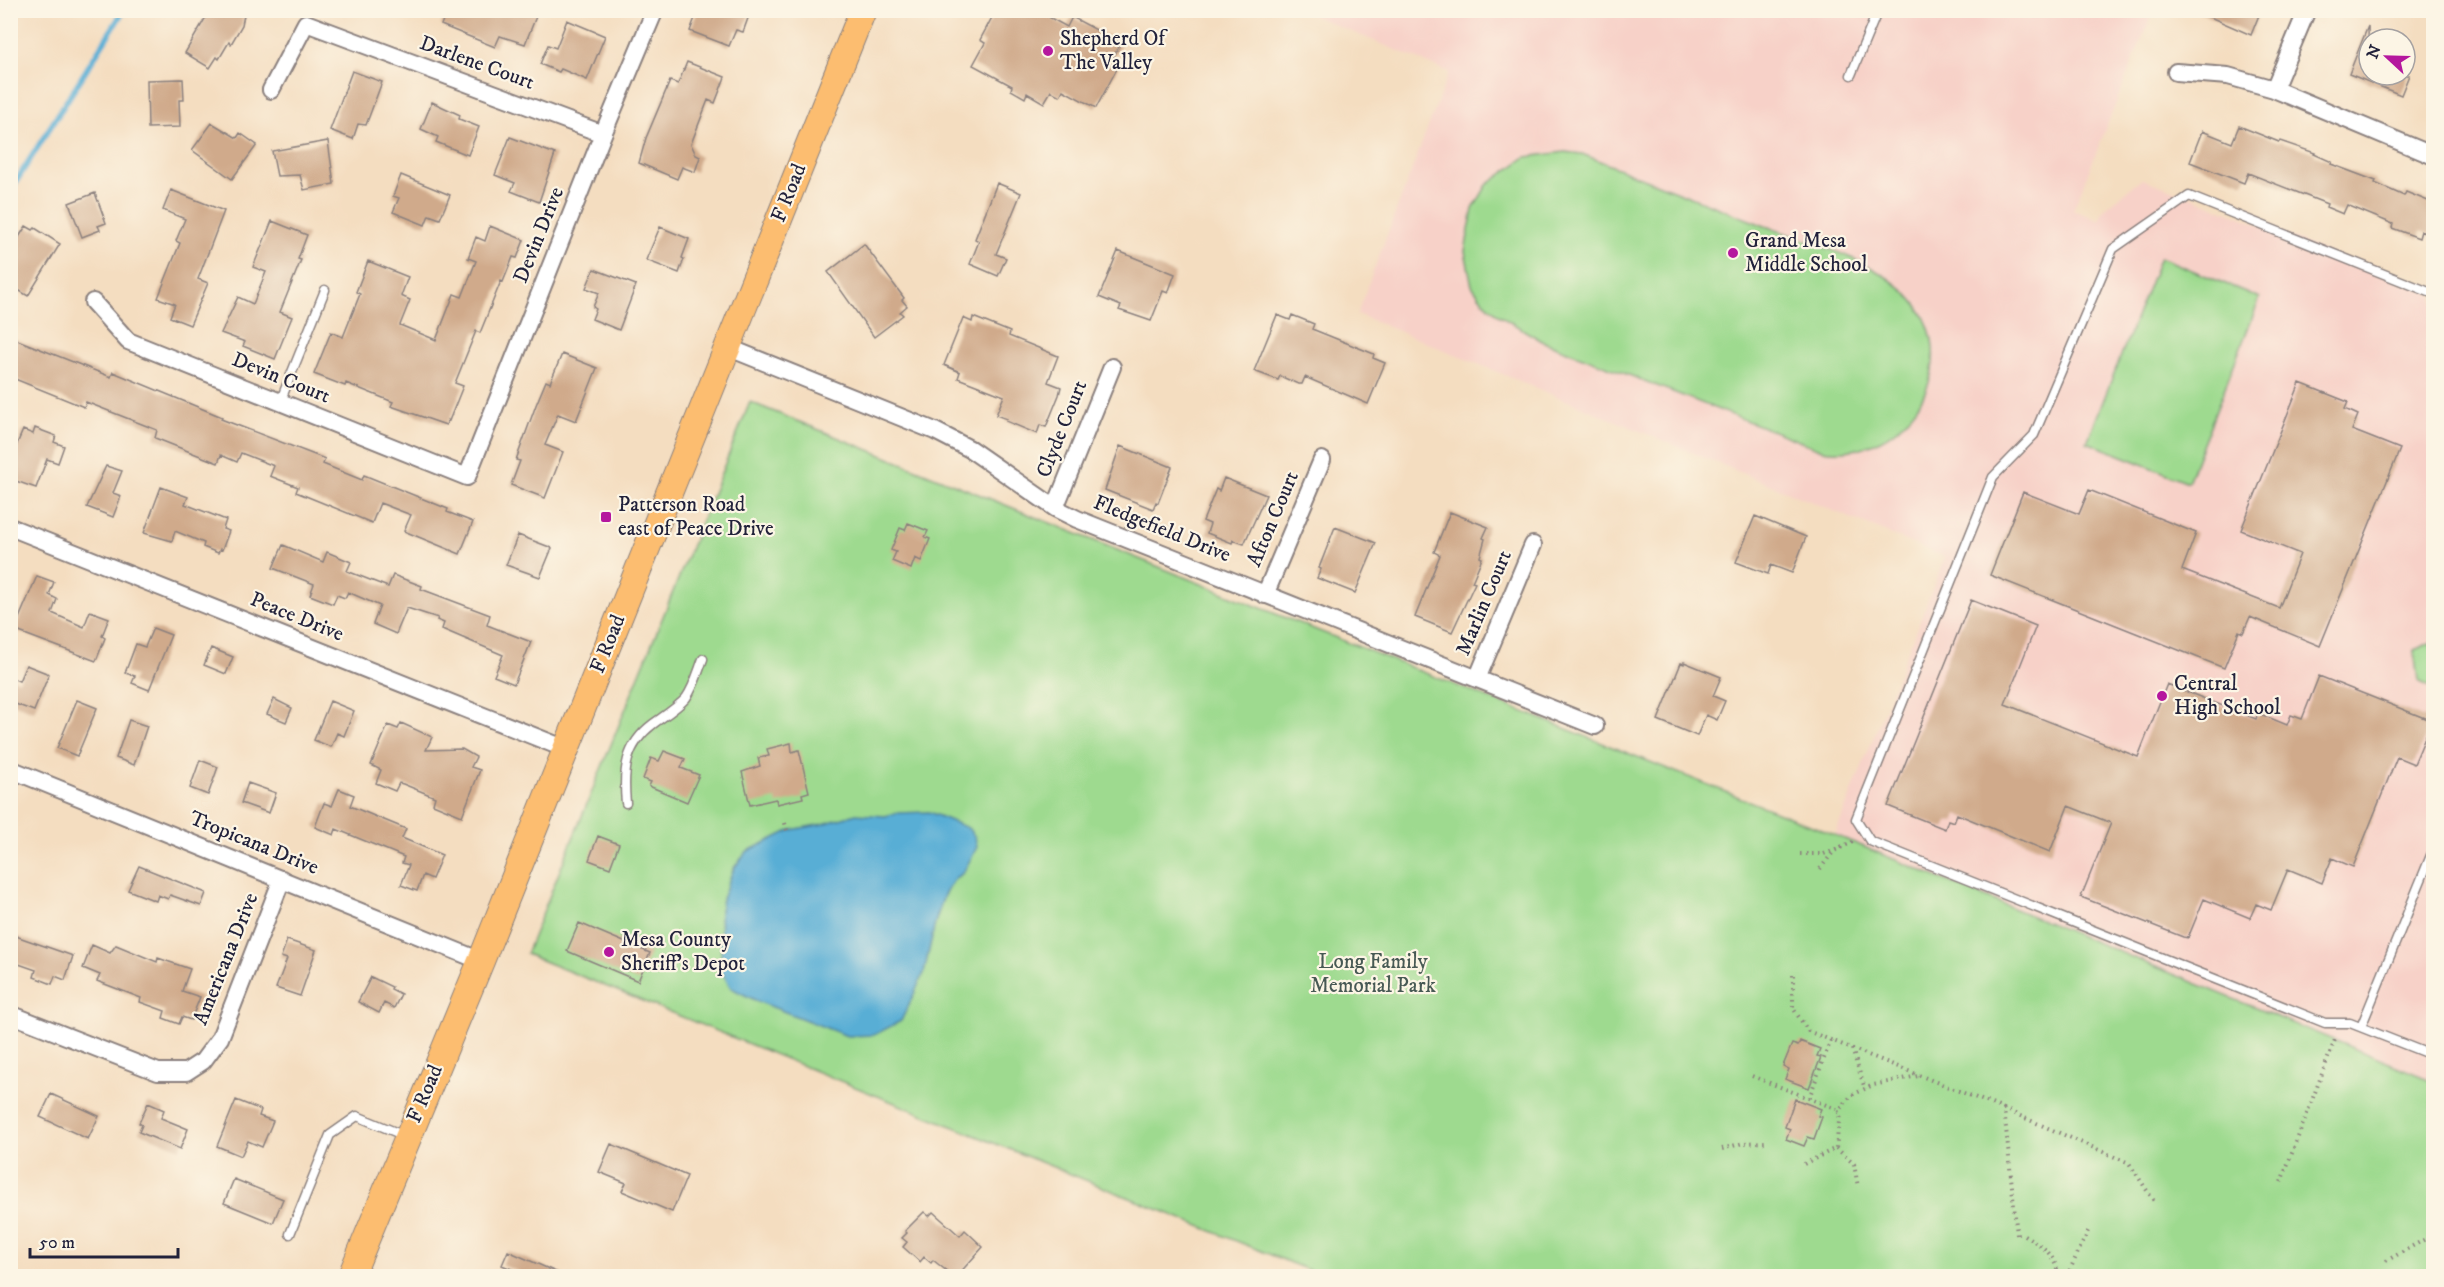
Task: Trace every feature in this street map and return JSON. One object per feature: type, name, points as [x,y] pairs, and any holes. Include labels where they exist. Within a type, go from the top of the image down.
[{"type":"main road","name":"F Road","points":[[351,1276],[481,961],[863,10]]},
{"type":"street","name":"Devin Drive","points":[[467,477],[603,134],[655,10]]},
{"type":"street","points":[[2274,89],[2307,10]]},
{"type":"street","name":"Darlene Court","points":[[271,90],[306,23],[603,134]]},
{"type":"street","points":[[2176,72],[2228,76],[2274,89],[2433,156]]},
{"type":"street","name":"Devin Court","points":[[93,302],[128,340],[467,477]]},
{"type":"street","name":"Fledgefield Drive","points":[[727,347],[936,431],[970,449],[1055,508],[1077,519],[1595,726]]},
{"type":"street","name":"Clyde Court","points":[[1055,508],[1112,367]]},
{"type":"street","name":"Afton Court","points":[[1265,595],[1322,460]]},
{"type":"street","name":"Peace Drive","points":[[10,528],[566,749]]},
{"type":"street","name":"Marlin Court","points":[[1477,679],[1533,545]]},
{"type":"street","name":"Tropicana Drive","points":[[10,769],[481,961]]},
{"type":"street","name":"Americana Drive","points":[[10,1014],[159,1072],[186,1072],[203,1061],[220,1038],[282,879]]},
{"type":"lane","points":[[1851,75],[1878,10]]},
{"type":"lane","points":[[2433,294],[2189,196],[2113,249],[2034,435],[1994,477],[1856,819],[1870,841],[2325,1023],[2350,1023],[2433,1056]]},
{"type":"lane","points":[[280,402],[325,290]]},
{"type":"lane","points":[[626,803],[625,766],[631,749],[650,726],[686,697],[703,659]]},
{"type":"lane","points":[[2361,1027],[2433,849]]},
{"type":"lane","points":[[290,1234],[330,1135],[357,1116],[407,1137]]},
{"type":"path","points":[[785,823],[788,834]]},
{"type":"path","points":[[1800,854],[1824,854],[1855,841],[1834,851],[1820,869]]},
{"type":"path","points":[[1793,975],[1794,1008],[1808,1031],[2004,1109],[2129,1163],[2156,1204]]},
{"type":"path","points":[[2281,1182],[2341,1023]]},
{"type":"path","points":[[1808,1097],[1832,1040]]},
{"type":"path","points":[[1852,1049],[1864,1089]]},
{"type":"path","points":[[1752,1076],[1839,1110],[1852,1095],[1873,1085],[1920,1075]]},
{"type":"path","points":[[1808,1097],[1840,1113],[1836,1148]]},
{"type":"path","points":[[2004,1109],[2018,1235]]},
{"type":"path","points":[[1722,1149],[1743,1143],[1767,1142]]},
{"type":"path","points":[[1804,1164],[1836,1148]]},
{"type":"path","points":[[1836,1148],[1854,1164],[1858,1187]]},
{"type":"path","points":[[2067,1276],[2089,1229]]},
{"type":"path","points":[[2386,1261],[2427,1238],[2433,1232]]},
{"type":"path","points":[[2024,1235],[2047,1249],[2056,1263],[2059,1276]]},
{"type":"shaded area","points":[[1302,11],[2153,11],[2073,210],[2099,220],[2104,209],[2142,179],[2433,295],[2433,1081],[1835,835],[1945,557],[1357,314],[1449,72]]},
{"type":"green space","points":[[1565,152],[1582,154],[1733,214],[1820,245],[1886,276],[1918,307],[1930,333],[1933,359],[1928,385],[1916,408],[1898,428],[1876,442],[1850,450],[1822,450],[1544,342],[1498,315],[1483,301],[1472,286],[1465,251],[1473,209],[1487,185],[1526,157]]},
{"type":"green space","points":[[2160,257],[2260,298],[2188,482],[2087,442]]},
{"type":"green space","name":"Long Family Memorial Park","points":[[750,402],[1276,614],[1835,835],[2433,1081],[2433,1276],[1323,1276],[526,954]]},
{"type":"green space","points":[[2433,642],[2433,688],[2418,681],[2414,650]]},
{"type":"water","points":[[929,812],[968,828],[975,837],[977,847],[963,873],[955,878],[944,895],[924,973],[901,1021],[874,1035],[847,1036],[757,1001],[731,988],[722,972],[720,910],[734,868],[746,852],[791,830],[823,824],[856,814],[885,816],[897,813]]},
{"type":"building","points":[[210,10],[233,10],[244,15],[242,25],[231,44],[229,42],[219,59],[217,57],[210,68],[185,53]]},
{"type":"building","points":[[447,10],[528,10],[537,14],[525,44],[500,36],[495,47],[441,25]]},
{"type":"building","points":[[698,10],[751,10],[743,32],[736,30],[729,46],[690,31]]},
{"type":"building","name":"Shepherd Of The Valley","points":[[996,10],[1036,10],[1067,27],[1072,17],[1121,43],[1112,59],[1119,65],[1096,108],[1063,90],[1060,96],[1051,91],[1044,103],[1027,93],[1025,98],[1011,90],[1012,86],[973,65],[985,43],[980,40]]},
{"type":"building","points":[[2194,10],[2261,10],[2251,35]]},
{"type":"building","points":[[567,20],[605,36],[587,80],[561,69],[559,72],[540,64],[548,45],[556,48]]},
{"type":"building","points":[[2357,54],[2357,77],[2349,74]]},
{"type":"building","points":[[687,62],[725,77],[715,103],[708,100],[691,144],[696,155],[700,157],[695,172],[682,167],[677,179],[639,163],[646,138],[670,81],[678,84]]},
{"type":"building","points":[[352,71],[382,82],[366,125],[358,124],[353,139],[330,130]]},
{"type":"building","points":[[183,79],[184,100],[179,100],[180,127],[148,128],[147,80]]},
{"type":"building","points":[[2381,87],[2404,87],[2401,95]]},
{"type":"building","points":[[432,102],[460,115],[459,119],[479,127],[468,155],[436,142],[438,137],[421,129]]},
{"type":"building","points":[[212,123],[237,138],[240,133],[257,145],[232,179],[192,150]]},
{"type":"building","points":[[2239,126],[2315,153],[2332,162],[2331,164],[2376,181],[2375,183],[2404,196],[2406,192],[2433,203],[2433,236],[2421,231],[2419,238],[2392,228],[2393,224],[2347,205],[2343,214],[2326,207],[2327,204],[2248,173],[2244,183],[2190,162],[2202,131],[2232,143]]},
{"type":"building","points":[[510,137],[555,154],[539,202],[511,191],[515,183],[495,175]]},
{"type":"building","points":[[328,141],[334,184],[304,190],[300,175],[277,176],[272,151]]},
{"type":"building","points":[[401,175],[450,195],[440,219],[429,215],[425,225],[393,212],[399,198],[393,196]]},
{"type":"building","points":[[997,183],[1021,193],[996,254],[1006,258],[998,276],[970,264],[979,241],[975,239]]},
{"type":"building","points":[[171,190],[224,211],[198,279],[208,283],[190,325],[170,317],[175,304],[158,298],[180,243],[176,241],[185,219],[163,210]]},
{"type":"building","points":[[95,193],[106,223],[98,226],[100,230],[82,237],[69,203]]},
{"type":"building","points":[[272,221],[307,235],[298,259],[301,260],[280,312],[292,317],[275,359],[243,346],[245,342],[221,333],[238,297],[253,304],[266,272],[253,267]]},
{"type":"building","points":[[26,226],[33,230],[35,228],[60,244],[28,296],[10,285],[10,251]]},
{"type":"building","points":[[490,226],[524,240],[517,258],[513,257],[503,282],[501,281],[480,333],[476,331],[455,383],[463,386],[446,425],[391,406],[393,402],[346,383],[345,386],[314,374],[331,332],[343,337],[360,294],[356,292],[368,261],[408,277],[401,296],[410,300],[400,325],[436,340],[454,294],[462,297],[476,261],[468,258],[476,237],[485,241]]},
{"type":"building","points":[[660,227],[689,239],[679,273],[646,260]]},
{"type":"building","points":[[864,244],[904,298],[902,300],[907,306],[900,312],[903,315],[874,337],[828,272]]},
{"type":"building","points":[[1118,251],[1175,274],[1168,293],[1163,291],[1151,321],[1119,310],[1121,306],[1099,297]]},
{"type":"building","points":[[594,269],[636,285],[619,330],[592,319],[596,309],[593,307],[599,293],[586,288]]},
{"type":"building","points":[[1277,315],[1290,320],[1292,315],[1314,324],[1312,329],[1374,354],[1373,358],[1385,363],[1368,404],[1305,377],[1302,384],[1298,384],[1280,376],[1278,380],[1254,371]]},
{"type":"building","points":[[973,317],[1010,332],[1009,336],[1058,356],[1048,382],[1061,387],[1059,395],[1046,427],[1040,425],[1037,434],[996,415],[1004,396],[958,378],[960,372],[944,365],[963,318],[972,322]]},
{"type":"building","points":[[10,337],[111,377],[113,372],[222,417],[221,419],[325,459],[323,464],[362,480],[364,475],[448,509],[447,512],[473,522],[460,554],[404,531],[411,515],[380,503],[372,523],[296,492],[298,487],[270,476],[274,466],[241,453],[237,462],[221,455],[218,463],[155,438],[157,430],[86,402],[84,407],[10,377]]},
{"type":"building","points":[[562,354],[597,368],[576,421],[558,414],[545,445],[563,452],[545,498],[511,485],[520,461],[516,460],[536,405],[546,381],[550,383]]},
{"type":"building","points":[[2300,383],[2348,402],[2345,409],[2358,415],[2352,430],[2400,449],[2320,646],[2250,617],[2243,633],[2239,631],[2224,668],[1990,575],[2023,492],[2079,514],[2089,490],[2196,533],[2182,570],[2279,608],[2300,554],[2241,530]]},
{"type":"building","points":[[35,428],[56,436],[54,442],[64,446],[58,463],[47,459],[36,488],[10,479],[10,450],[14,451],[23,430],[33,434]]},
{"type":"building","points":[[1120,446],[1172,467],[1158,503],[1156,502],[1153,509],[1105,490]]},
{"type":"building","points":[[106,466],[122,471],[113,493],[121,496],[113,517],[87,507]]},
{"type":"building","points":[[1224,478],[1266,495],[1244,544],[1233,540],[1232,543],[1207,533],[1210,524],[1203,521],[1216,489],[1219,491]]},
{"type":"building","points":[[161,487],[188,497],[185,504],[226,520],[223,529],[229,531],[222,550],[220,549],[218,553],[203,547],[204,543],[175,531],[172,541],[144,533]]},
{"type":"building","points":[[1450,512],[1488,527],[1483,538],[1485,539],[1480,557],[1482,558],[1472,582],[1475,583],[1452,632],[1415,617],[1440,555],[1434,552]]},
{"type":"building","points":[[1755,516],[1806,537],[1792,573],[1771,565],[1768,574],[1736,562]]},
{"type":"building","points":[[908,523],[928,531],[925,537],[930,539],[921,561],[915,558],[911,569],[892,561],[896,552],[891,550],[900,528],[905,530]]},
{"type":"building","points":[[1335,527],[1376,543],[1355,593],[1317,578]]},
{"type":"building","points":[[518,535],[552,548],[540,577],[506,565]]},
{"type":"building","points":[[283,545],[323,562],[327,552],[351,562],[347,571],[388,587],[393,575],[422,586],[421,589],[490,615],[487,625],[531,642],[514,684],[494,676],[503,655],[442,629],[444,623],[437,620],[438,618],[407,608],[396,634],[373,624],[380,606],[348,592],[345,598],[337,595],[333,604],[310,595],[314,584],[273,568]]},
{"type":"building","points":[[37,576],[54,582],[49,595],[57,599],[52,613],[84,627],[90,611],[109,618],[102,636],[105,638],[96,661],[14,630]]},
{"type":"building","points":[[1971,600],[2036,626],[2005,704],[2138,757],[2167,684],[2256,719],[2258,713],[2287,725],[2291,715],[2302,719],[2319,676],[2432,721],[2414,764],[2397,757],[2353,867],[2332,858],[2322,883],[2288,869],[2271,910],[2256,904],[2250,918],[2204,899],[2188,938],[2183,937],[2081,897],[2111,823],[2068,806],[2050,852],[1957,814],[1954,822],[1948,820],[1945,829],[1888,806]]},
{"type":"building","points":[[153,628],[171,635],[149,690],[132,683],[135,676],[125,673],[136,644],[145,647]]},
{"type":"building","points":[[211,648],[233,657],[226,674],[204,665]]},
{"type":"building","points":[[1684,662],[1721,677],[1713,696],[1725,701],[1717,720],[1706,715],[1697,736],[1658,720],[1681,663],[1684,664]]},
{"type":"building","points":[[26,665],[49,674],[34,711],[10,702],[10,677],[19,681]]},
{"type":"building","points":[[274,699],[292,708],[286,722],[267,714]]},
{"type":"building","points":[[77,700],[97,708],[77,756],[57,748]]},
{"type":"building","points":[[330,701],[354,711],[344,736],[337,733],[331,747],[314,740]]},
{"type":"building","points":[[129,720],[147,726],[134,765],[116,758]]},
{"type":"building","points":[[401,723],[432,737],[426,750],[462,749],[476,757],[471,767],[480,770],[462,816],[433,804],[435,797],[403,784],[399,783],[395,791],[376,783],[381,770],[371,765],[388,725],[398,729]]},
{"type":"building","points":[[791,743],[792,752],[799,750],[809,792],[802,794],[803,798],[777,804],[776,799],[750,805],[742,772],[760,766],[758,758],[769,756],[767,749]]},
{"type":"building","points":[[664,751],[685,759],[681,768],[699,775],[687,802],[649,786],[651,782],[643,779],[651,758],[659,761]]},
{"type":"building","points":[[200,760],[218,767],[208,795],[190,788]]},
{"type":"building","points":[[248,783],[276,793],[269,813],[241,803]]},
{"type":"building","points":[[339,789],[354,795],[350,806],[406,829],[402,838],[442,855],[432,879],[423,875],[417,891],[401,885],[409,865],[402,863],[404,857],[336,829],[334,835],[315,827],[324,803],[332,806]]},
{"type":"building","name":"Mesa County Sheriff's Depot","points":[[598,836],[619,844],[610,868],[589,860]]},
{"type":"building","points":[[139,866],[206,893],[201,906],[170,895],[168,899],[158,895],[156,901],[128,890]]},
{"type":"building","name":"Mesa County Sheriff's Depot","points":[[579,923],[650,953],[638,981],[567,951]]},
{"type":"building","points":[[10,934],[73,956],[65,980],[55,976],[52,984],[34,977],[36,970],[10,961]]},
{"type":"building","points":[[287,940],[316,950],[300,996],[276,988],[287,959],[281,957]]},
{"type":"building","points":[[92,945],[110,953],[116,945],[157,962],[158,958],[190,969],[182,991],[200,997],[191,1020],[182,1017],[179,1024],[163,1018],[165,1011],[140,1002],[141,998],[97,981],[100,975],[83,968]]},
{"type":"building","points":[[371,977],[401,994],[394,1008],[384,1003],[379,1013],[358,1002]]},
{"type":"building","points":[[1800,1041],[1820,1049],[1817,1056],[1821,1057],[1809,1088],[1785,1079],[1789,1069],[1783,1066],[1792,1044],[1798,1046]]},
{"type":"building","points":[[51,1094],[99,1116],[88,1139],[40,1117]]},
{"type":"building","points":[[1795,1099],[1821,1109],[1818,1116],[1822,1117],[1814,1139],[1808,1137],[1804,1146],[1786,1139],[1790,1129],[1785,1127]]},
{"type":"building","points":[[236,1100],[261,1110],[259,1116],[273,1121],[262,1147],[248,1141],[241,1156],[217,1146]]},
{"type":"building","points":[[148,1103],[164,1110],[161,1118],[188,1129],[180,1149],[139,1132],[142,1125],[139,1123]]},
{"type":"building","points":[[611,1144],[687,1176],[672,1212],[622,1191],[626,1183],[599,1172]]},
{"type":"building","points":[[234,1179],[283,1199],[273,1223],[224,1203]]},
{"type":"building","points":[[924,1212],[929,1216],[933,1212],[960,1236],[965,1230],[983,1247],[957,1276],[953,1276],[933,1260],[931,1263],[924,1257],[920,1262],[903,1247],[907,1242],[902,1238],[907,1233],[905,1231]]},
{"type":"building","points":[[508,1251],[565,1276],[528,1276],[502,1265]]},
{"type":"waterway","points":[[10,191],[124,10]]},
{"type":"place","name":"Shepherd Of The Valley","points":[[1048,51]]},
{"type":"place","name":"Grand Mesa Middle School","points":[[1733,253]]},
{"type":"place","name":"Patterson Road east of Peace Drive","points":[[606,517]]},
{"type":"place","name":"Central High School","points":[[2162,696]]},
{"type":"place","name":"Mesa County Sheriff's Depot","points":[[609,952]]}]
